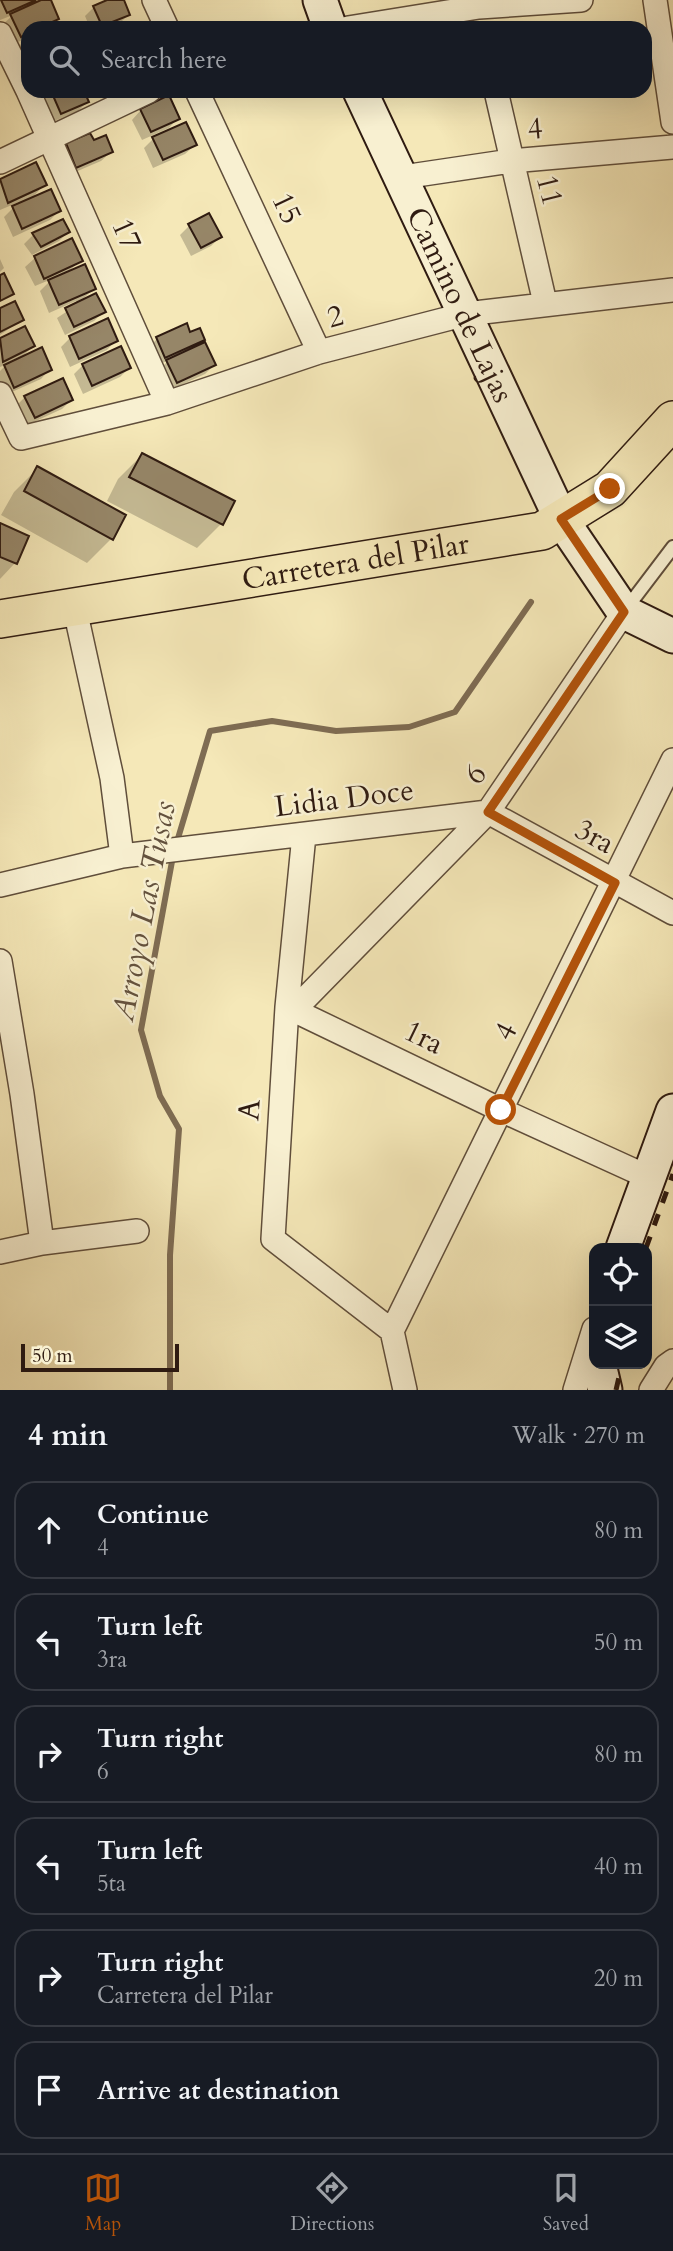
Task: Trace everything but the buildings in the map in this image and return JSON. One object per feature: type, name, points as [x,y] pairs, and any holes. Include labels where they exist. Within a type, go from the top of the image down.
[{"type":"main road","name":"Carretera del Pilar","points":[[0,619],[542,531],[610,489],[673,420]]},
{"type":"street","points":[[154,0],[164,21]]},
{"type":"street","points":[[320,0],[328,21]]},
{"type":"street","points":[[406,21],[581,0]]},
{"type":"street","points":[[655,0],[673,122]]},
{"type":"street","name":"17","points":[[0,34],[21,77]]},
{"type":"street","name":"17","points":[[31,98],[167,403]]},
{"type":"street","points":[[0,162],[134,98]]},
{"type":"street","name":"15","points":[[200,98],[319,352]]},
{"type":"street","name":"Camino de Lajas","points":[[364,98],[403,177],[561,519],[624,612]]},
{"type":"street","name":"11","points":[[498,98],[545,303]]},
{"type":"street","name":"4","points":[[403,177],[511,161],[673,147]]},
{"type":"street","name":"2","points":[[0,394],[21,438],[167,403],[319,352],[466,314],[673,290]]},
{"type":"street","points":[[0,885],[122,856],[112,778],[74,605]]},
{"type":"street","points":[[624,612],[673,636]]},
{"type":"street","name":"6","points":[[291,1008],[488,812],[624,612]]},
{"type":"street","name":"4","points":[[392,1331],[615,883],[673,760]]},
{"type":"street","name":"Lidia Doce","points":[[122,856],[488,812]]},
{"type":"street","name":"3ra","points":[[488,812],[673,913]]},
{"type":"street","name":"A","points":[[304,835],[273,1239],[392,1331]]},
{"type":"street","points":[[0,961],[22,1094],[42,1243]]},
{"type":"street","name":"1ra","points":[[291,1008],[501,1110],[648,1177]]},
{"type":"street","points":[[625,1243],[673,1111]]},
{"type":"street","points":[[0,1252],[42,1243],[137,1231]]},
{"type":"street","points":[[392,1331],[405,1390]]},
{"type":"street","points":[[575,1390],[589,1345]]},
{"type":"street","points":[[651,1390],[666,1366],[673,1361]]},
{"type":"street","points":[[600,1369],[605,1390]]},
{"type":"lane","name":"6","points":[[624,612],[673,547]]},
{"type":"waterway","points":[[176,845],[210,731],[272,721],[336,731],[409,727],[455,712],[531,602]]},
{"type":"waterway","name":"Arroyo Las Tusas","points":[[170,1390],[170,1255],[179,1129],[160,1096],[141,1030],[173,856]]},
{"type":"railway","points":[[648,1243],[673,1174]]},
{"type":"railway","points":[[616,1390],[621,1369]]},
{"type":"route","points":[[501,1110],[615,883],[488,812],[624,612],[561,519],[610,489]]}]
